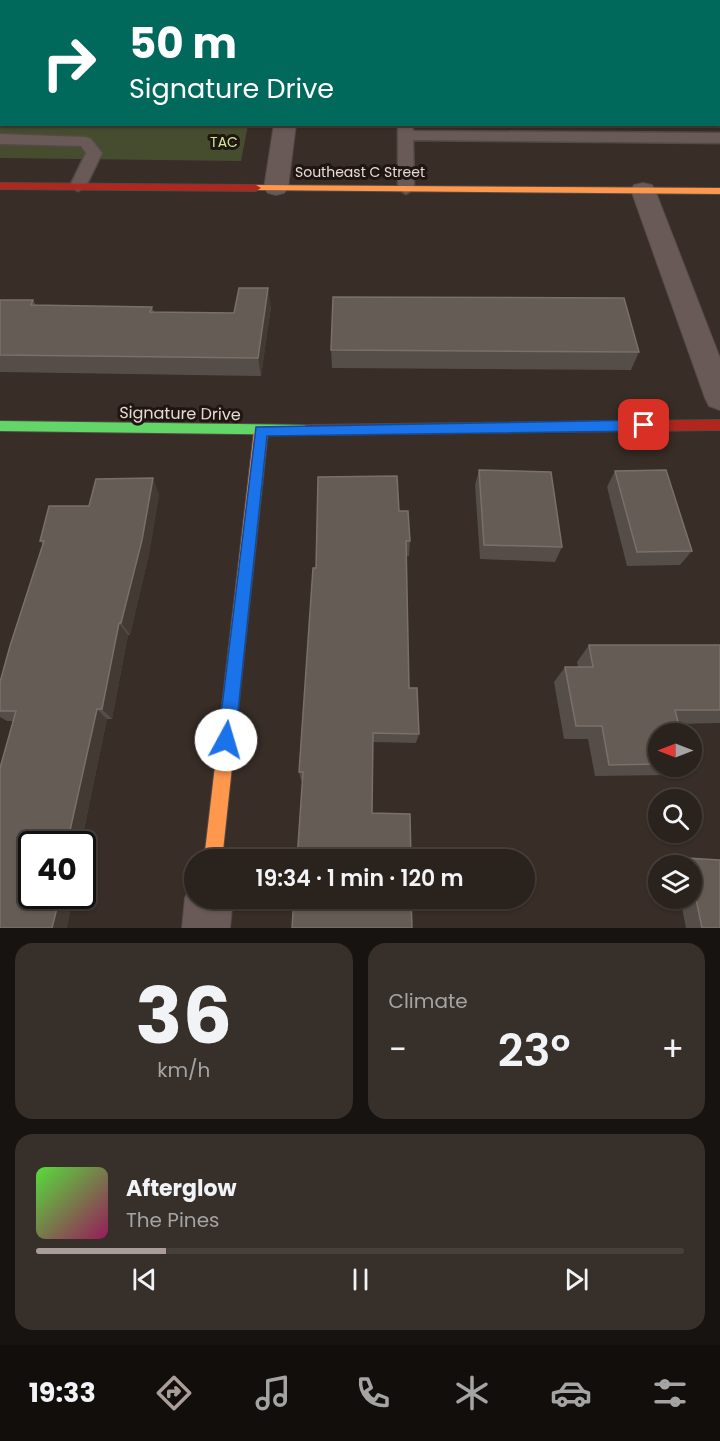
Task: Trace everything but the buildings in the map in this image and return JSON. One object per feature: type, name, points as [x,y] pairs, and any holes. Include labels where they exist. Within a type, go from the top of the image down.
[{"type":"street","points":[[276,188],[285,126]]},
{"type":"street","name":"Southeast C Street","points":[[0,186],[720,191]]},
{"type":"street","points":[[643,190],[720,398]]},
{"type":"street","name":"Signature Drive","points":[[0,426],[261,430],[720,425]]},
{"type":"street","points":[[214,849],[261,430]]},
{"type":"street","points":[[206,928],[208,909]]},
{"type":"lane","points":[[406,189],[405,130],[720,138]]},
{"type":"lane","points":[[0,140],[86,142],[94,153],[78,186]]},
{"type":"green space","name":"TAC","points":[[0,126],[248,126],[241,161],[0,158]]},
{"type":"traffic: fast","points":[[0,426],[306,430]]},
{"type":"traffic: slow","points":[[256,188],[720,191]]},
{"type":"traffic: slow","points":[[214,849],[261,431]]},
{"type":"traffic: jam","points":[[0,186],[256,188]]},
{"type":"traffic: jam","points":[[306,430],[720,425]]},
{"type":"route","points":[[226,740],[261,430],[644,425]]}]
